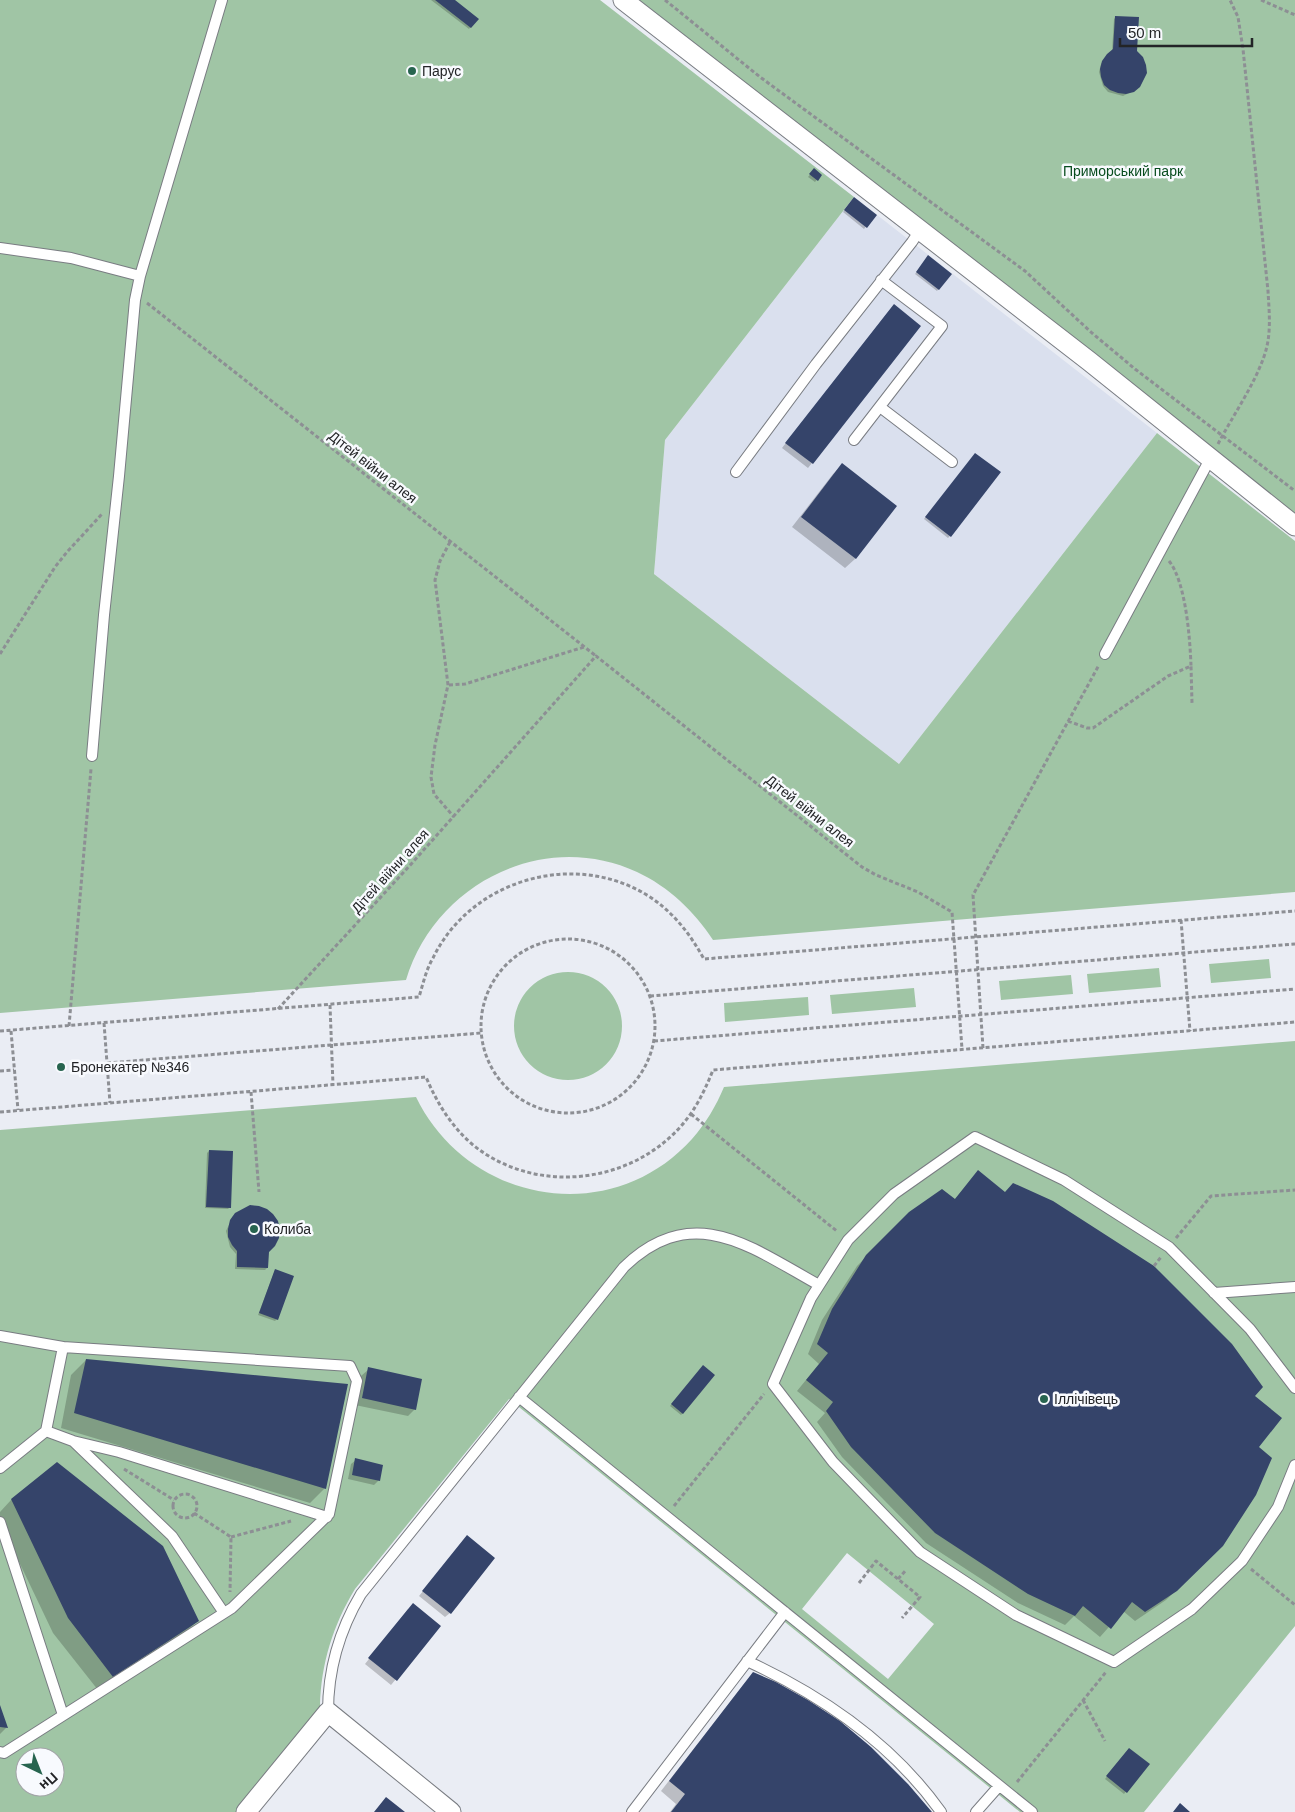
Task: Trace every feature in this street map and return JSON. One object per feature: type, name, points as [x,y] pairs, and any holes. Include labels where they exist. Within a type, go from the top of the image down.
[{"type":"street","points":[[623,0],[1089,361],[1295,526]]},
{"type":"street","points":[[246,1812],[328,1712],[451,1812]]},
{"type":"lane","points":[[92,756],[136,295],[222,0]]},
{"type":"lane","points":[[736,472],[816,364],[920,230]]},
{"type":"lane","points":[[0,248],[71,258],[140,276]]},
{"type":"lane","points":[[854,440],[942,326],[881,280]]},
{"type":"lane","points":[[880,407],[952,462]]},
{"type":"lane","points":[[1105,654],[1210,459]]},
{"type":"lane","points":[[1295,1388],[1250,1329],[1169,1247],[1064,1180],[975,1137],[894,1194],[848,1240],[811,1298],[773,1384],[833,1462],[920,1552],[1016,1615],[1114,1662],[1192,1609],[1242,1562],[1278,1507],[1295,1465]]},
{"type":"lane","points":[[328,1712],[329,1686],[334,1659],[344,1625],[361,1594],[634,1257],[659,1242],[673,1237],[702,1233],[730,1238],[744,1243],[819,1285]]},
{"type":"lane","points":[[1214,1293],[1295,1287]]},
{"type":"lane","points":[[0,1336],[63,1347],[350,1366],[357,1381],[330,1514],[322,1515],[119,1452],[73,1441],[46,1431]]},
{"type":"lane","points":[[0,1468],[46,1431],[63,1347]]},
{"type":"lane","points":[[519,1397],[1032,1812]]},
{"type":"lane","points":[[73,1441],[172,1536],[227,1611]]},
{"type":"lane","points":[[0,1752],[4,1753],[227,1611],[322,1515]]},
{"type":"lane","points":[[0,1522],[63,1715]]},
{"type":"lane","points":[[632,1812],[785,1612]]},
{"type":"lane","points":[[747,1661],[803,1688],[842,1713],[894,1759],[941,1812]]},
{"type":"lane","points":[[976,1812],[999,1786]]},
{"type":"path","points":[[665,0],[760,77],[1025,271],[1085,328],[1120,357],[1295,492]]},
{"type":"path","points":[[1210,459],[1260,366],[1267,346],[1269,326],[1268,291],[1243,49],[1238,17],[1230,0]]},
{"type":"path","points":[[1261,0],[1295,15]]},
{"type":"path","name":"Дітей війни алея","points":[[136,295],[862,867],[876,875],[918,892],[952,912],[953,939]]},
{"type":"path","points":[[0,654],[66,552],[117,499]]},
{"type":"path","points":[[450,542],[440,561],[435,580],[448,685],[435,745],[431,777],[434,794],[454,817]]},
{"type":"path","points":[[1158,553],[1175,568],[1178,579],[1186,615],[1192,702]]},
{"type":"path","points":[[448,685],[466,684],[585,647]]},
{"type":"path","points":[[983,1048],[973,895],[1105,654]]},
{"type":"path","name":"Дітей війни алея","points":[[278,1009],[454,817],[596,656]]},
{"type":"path","points":[[1068,721],[1087,728],[1093,728],[1168,676],[1191,666]]},
{"type":"path","points":[[69,1026],[92,756]]},
{"type":"path","points":[[0,1032],[419,997],[436,951],[457,923],[472,908],[508,886],[548,875],[590,875],[630,887],[649,897],[666,909],[681,924],[694,941],[704,959],[1295,911]]},
{"type":"path","points":[[1181,920],[1190,1031]]},
{"type":"path","points":[[561,938],[591,941],[606,947],[619,954],[630,964],[640,976],[650,996],[655,1019],[654,1041],[647,1063],[629,1088],[618,1098],[604,1105],[575,1113],[545,1110],[517,1097],[496,1075],[488,1062],[483,1048],[481,1017],[489,988],[507,964],[518,954],[532,946],[561,938]]},
{"type":"path","points":[[953,939],[962,1049]]},
{"type":"path","points":[[650,996],[1295,944]]},
{"type":"path","points":[[654,1041],[1295,989]]},
{"type":"path","points":[[330,1005],[333,1085]]},
{"type":"path","points":[[0,1112],[426,1078],[434,1097],[458,1131],[491,1157],[530,1173],[572,1178],[593,1175],[633,1163],[668,1140],[691,1114],[706,1089],[713,1070],[1295,1022]]},
{"type":"path","points":[[104,1023],[110,1103]]},
{"type":"path","points":[[12,1030],[18,1110]]},
{"type":"path","points":[[107,1063],[481,1033]]},
{"type":"path","points":[[0,1072],[14,1070]]},
{"type":"path","points":[[251,1092],[259,1192]]},
{"type":"path","points":[[691,1114],[848,1240]]},
{"type":"path","points":[[1154,1266],[1211,1196],[1295,1190]]},
{"type":"path","points":[[666,1516],[773,1384]]},
{"type":"path","points":[[121,1467],[174,1500]]},
{"type":"path","points":[[187,1494],[195,1501],[194,1512],[188,1517],[180,1516],[174,1511],[174,1500],[180,1495],[187,1494]]},
{"type":"path","points":[[194,1512],[232,1537],[322,1515]]},
{"type":"path","points":[[227,1611],[232,1537]]},
{"type":"path","points":[[859,1583],[876,1562],[898,1579],[920,1597],[902,1618]]},
{"type":"path","points":[[898,1579],[906,1570]]},
{"type":"path","points":[[1255,1573],[1295,1605]]},
{"type":"path","points":[[1008,1793],[1114,1662]]},
{"type":"path","points":[[1083,1700],[1106,1741]]},
{"type":"shaded area","points":[[854,197],[1157,433],[899,764],[654,574],[665,440]]},
{"type":"green space","points":[[0,0],[600,0],[854,197],[665,440],[654,574],[899,764],[1157,433],[1295,541],[1295,892],[713,940],[698,919],[680,901],[649,878],[602,860],[566,857],[531,862],[498,874],[467,892],[441,916],[420,946],[406,980],[0,1013]]},
{"type":"green space","name":"Приморський парк","points":[[626,0],[1295,0],[1295,521]]},
{"type":"green space","points":[[1269,959],[1271,978],[1211,983],[1209,964]]},
{"type":"green space","points":[[1159,968],[1161,987],[1089,993],[1087,974]]},
{"type":"green space","points":[[568,972],[589,976],[606,988],[618,1005],[622,1026],[618,1047],[606,1064],[589,1076],[568,1080],[547,1076],[530,1064],[518,1047],[514,1026],[518,1005],[530,988],[547,976]]},
{"type":"green space","points":[[1071,975],[1073,994],[1001,1000],[999,981]]},
{"type":"green space","points":[[914,988],[916,1007],[832,1014],[830,995]]},
{"type":"green space","points":[[808,997],[809,1015],[725,1022],[724,1003]]},
{"type":"green space","points":[[1295,1041],[1295,1626],[1144,1812],[1020,1812],[509,1399],[355,1589],[340,1617],[326,1660],[320,1706],[328,1712],[247,1812],[0,1812],[0,1130],[416,1097],[439,1133],[470,1161],[505,1181],[543,1192],[583,1193],[622,1185],[659,1167],[692,1139],[718,1101],[724,1087]],"holes":[[[847,1553],[934,1624],[888,1679],[802,1609]]]},
{"type":"building","points":[[435,0],[455,0],[479,19],[471,28]]},
{"type":"building","points":[[1115,16],[1139,17],[1137,51],[1143,57],[1146,65],[1147,73],[1140,87],[1134,92],[1126,94],[1110,90],[1104,85],[1101,77],[1102,61],[1113,49]]},
{"type":"building","points":[[814,168],[822,175],[818,181],[809,174]]},
{"type":"building","points":[[854,197],[877,215],[867,228],[844,210]]},
{"type":"building","points":[[928,255],[952,274],[939,290],[916,272]]},
{"type":"building","points":[[894,304],[921,326],[813,464],[785,443]]},
{"type":"building","points":[[975,453],[1001,472],[951,537],[925,517]]},
{"type":"building","points":[[842,463],[897,506],[856,559],[801,517]]},
{"type":"building","points":[[209,1150],[233,1151],[231,1208],[206,1207]]},
{"type":"building","points":[[978,1170],[1005,1192],[1013,1183],[1053,1201],[1154,1266],[1232,1344],[1263,1387],[1255,1396],[1282,1418],[1259,1447],[1272,1458],[1256,1495],[1223,1546],[1177,1591],[1145,1612],[1132,1602],[1111,1629],[1083,1606],[1075,1616],[1028,1594],[935,1533],[851,1447],[826,1411],[833,1402],[806,1380],[828,1353],[817,1344],[832,1309],[866,1255],[909,1212],[942,1189],[955,1199]]},
{"type":"building","points":[[250,1205],[267,1209],[278,1221],[279,1238],[269,1252],[268,1268],[237,1267],[237,1251],[228,1237],[230,1220],[235,1213]]},
{"type":"building","points":[[275,1269],[294,1276],[278,1320],[259,1313]]},
{"type":"building","points":[[86,1359],[348,1384],[326,1489],[74,1413]]},
{"type":"building","points":[[703,1365],[715,1375],[683,1414],[671,1404]]},
{"type":"building","points":[[368,1367],[422,1379],[416,1410],[362,1398]]},
{"type":"building","points":[[355,1458],[383,1465],[380,1481],[352,1475]]},
{"type":"building","points":[[57,1462],[163,1546],[199,1621],[113,1677],[68,1618],[11,1499]]},
{"type":"building","points":[[467,1535],[495,1558],[451,1614],[422,1591]]},
{"type":"building","points":[[413,1603],[441,1626],[397,1681],[368,1658]]},
{"type":"building","points":[[753,1672],[776,1682],[808,1700],[840,1721],[871,1747],[908,1784],[932,1812],[671,1812],[685,1794],[669,1781]]},
{"type":"building","points":[[0,1705],[8,1728],[0,1727]]},
{"type":"building","points":[[1129,1748],[1150,1764],[1127,1793],[1106,1776]]},
{"type":"building","points":[[386,1797],[405,1812],[374,1812]]},
{"type":"building","points":[[1180,1803],[1190,1812],[1173,1812]]},
{"type":"place","name":"Парус","points":[[412,71]]},
{"type":"place","name":"Бронекатер №346","points":[[61,1067]]},
{"type":"place","name":"Колиба","points":[[254,1229]]},
{"type":"place","name":"Іллічівець","points":[[1044,1399]]}]
